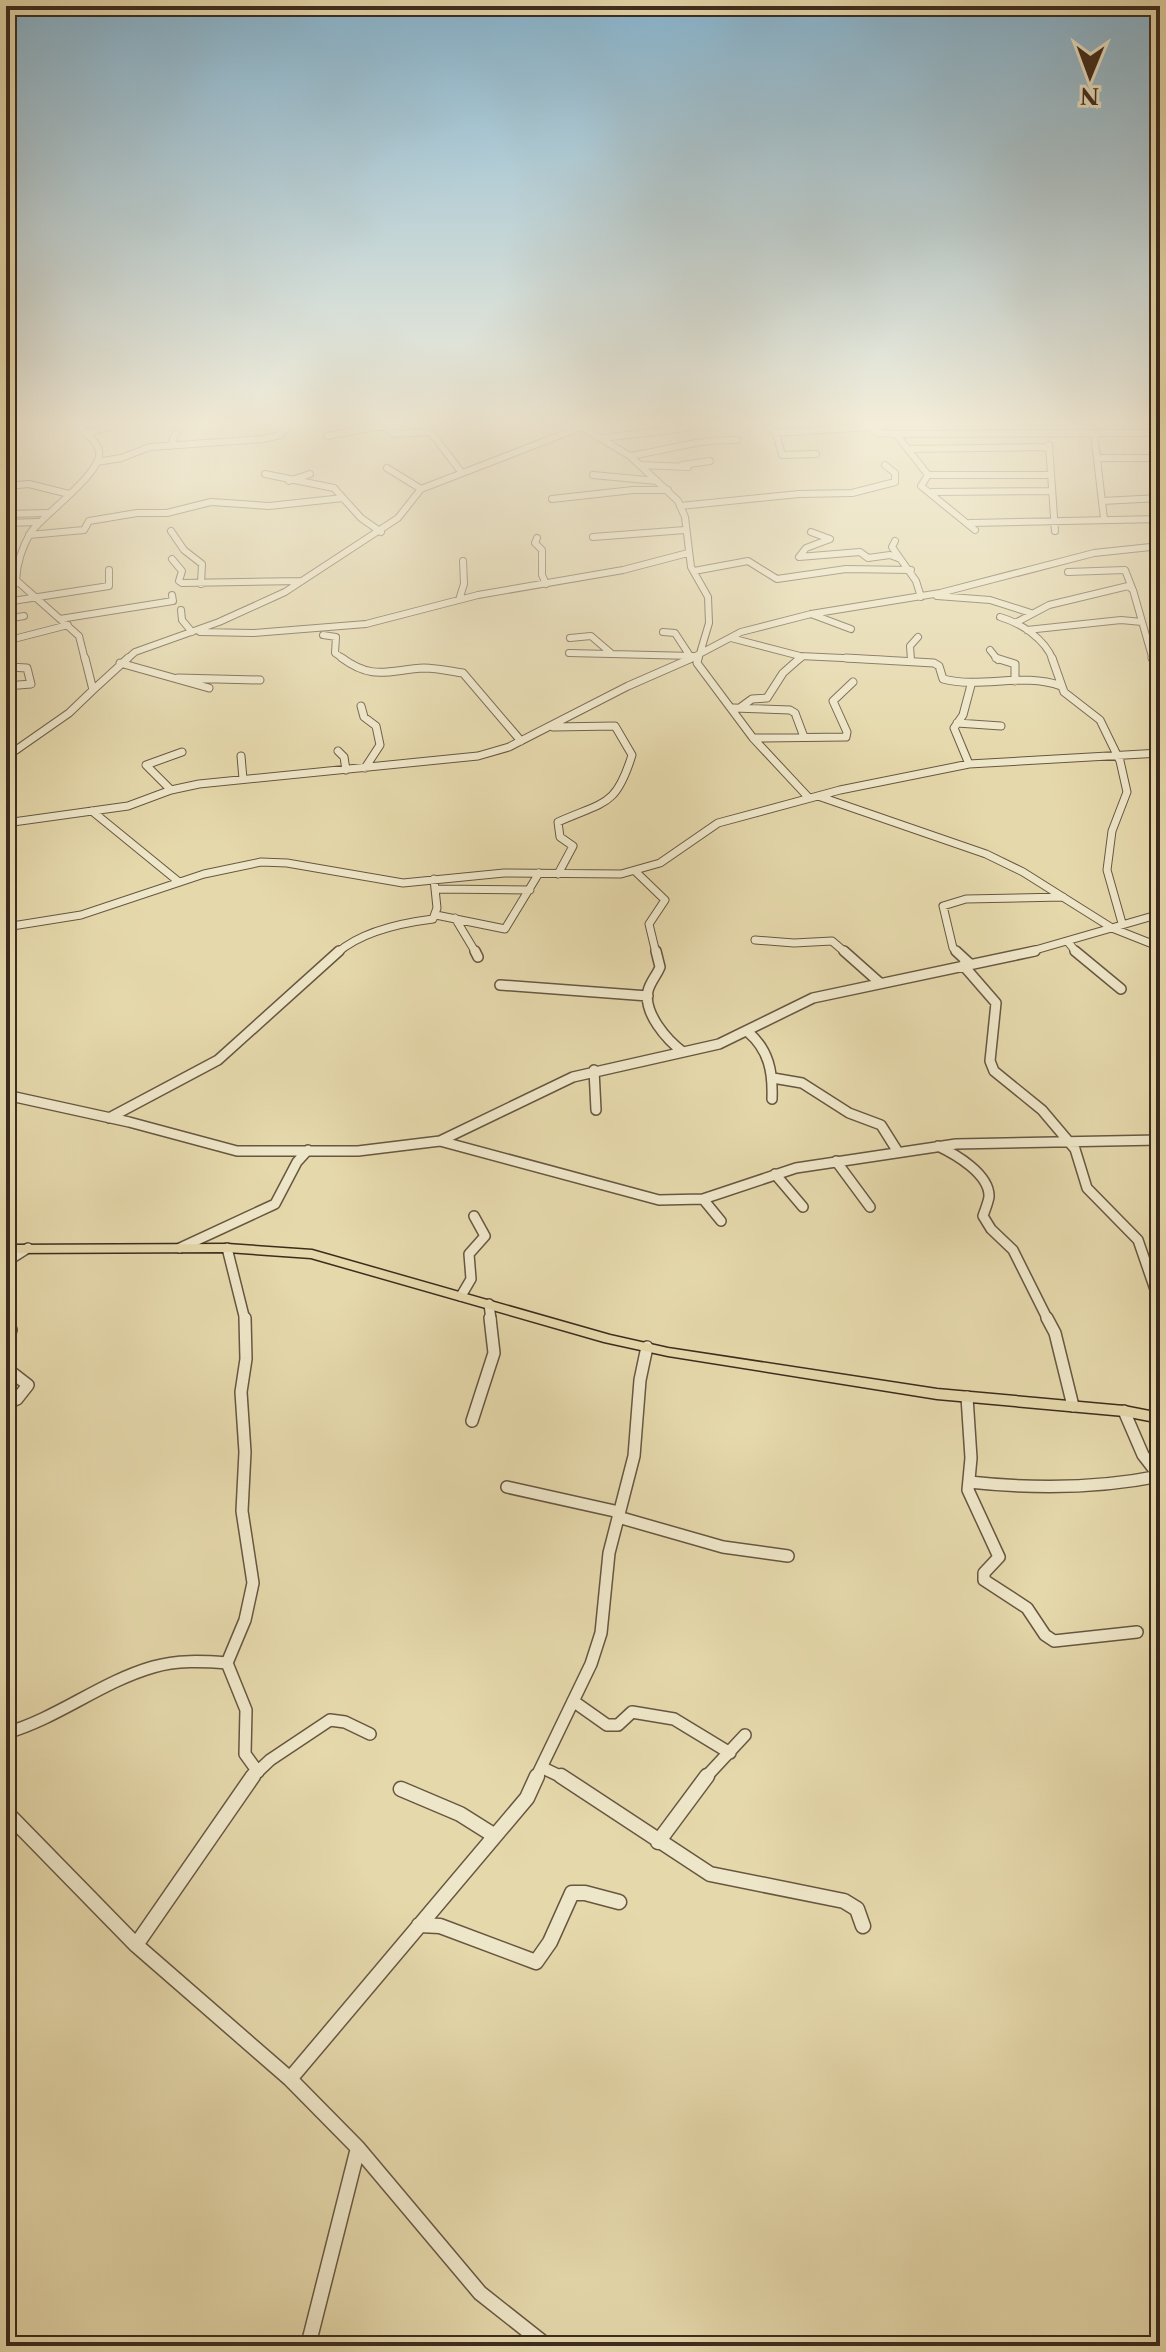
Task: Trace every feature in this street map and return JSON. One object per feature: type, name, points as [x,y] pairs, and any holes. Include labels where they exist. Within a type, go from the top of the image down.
[{"type":"main road","points":[[6,1249],[227,1248],[312,1254],[647,1347],[967,1397],[1124,1411],[1160,1418]]},
{"type":"street","points":[[29,536],[16,573],[19,583],[79,636],[93,690]]},
{"type":"street","points":[[174,536],[184,550],[202,564],[201,584]]},
{"type":"street","points":[[6,757],[69,713],[135,652],[260,604],[375,536]]},
{"type":"street","points":[[593,537],[609,536]]},
{"type":"street","points":[[686,536],[694,571],[708,591],[710,610],[694,656]]},
{"type":"street","points":[[799,557],[806,548],[830,539],[821,536]]},
{"type":"street","points":[[537,538],[535,543],[542,550],[542,575],[546,584]]},
{"type":"street","points":[[895,541],[892,547],[916,577],[921,597]]},
{"type":"street","points":[[6,823],[135,804],[171,790],[243,779],[478,756],[551,727],[741,632],[811,614],[930,595],[1094,553],[1160,546]]},
{"type":"street","points":[[799,557],[860,552],[868,558],[890,555],[898,558]]},
{"type":"street","points":[[181,610],[182,620],[193,632],[325,632],[382,621],[459,600],[623,570],[688,553]]},
{"type":"street","points":[[799,557],[815,574]]},
{"type":"street","points":[[172,559],[182,571],[180,582],[303,581]]},
{"type":"street","points":[[459,600],[464,584],[463,561]]},
{"type":"street","points":[[694,571],[748,561],[777,579],[846,569],[911,570]]},
{"type":"street","points":[[6,602],[109,586],[109,570]]},
{"type":"street","points":[[1068,572],[1125,570],[1149,652],[1160,674]]},
{"type":"street","points":[[6,585],[19,583]]},
{"type":"street","points":[[1017,622],[1055,604],[1119,587],[1132,588]]},
{"type":"street","points":[[60,619],[173,601],[172,595]]},
{"type":"street","points":[[930,595],[990,600],[1031,613]]},
{"type":"street","points":[[811,614],[851,629]]},
{"type":"street","points":[[6,619],[24,616]]},
{"type":"street","points":[[1000,617],[1017,622],[1052,653],[1061,686],[1073,701],[1100,720],[1120,761],[1127,792],[1112,831],[1107,870],[1122,923]]},
{"type":"street","points":[[1027,630],[1121,620],[1142,622]]},
{"type":"street","points":[[6,686],[28,686],[31,680],[27,668],[9,667],[6,660],[7,640],[68,625]]},
{"type":"street","points":[[318,642],[325,632]]},
{"type":"street","points":[[325,632],[336,637],[335,653],[359,671],[384,673],[427,668],[463,673],[521,741]]},
{"type":"street","points":[[663,632],[675,633],[736,708],[753,738],[814,797],[986,854],[1112,928],[1160,947]]},
{"type":"street","points":[[570,638],[594,637],[612,654]]},
{"type":"street","points":[[911,661],[910,646],[918,637]]},
{"type":"street","points":[[731,638],[802,657],[938,664],[943,679],[971,685],[1015,681],[1051,682],[1061,686]]},
{"type":"street","points":[[990,650],[996,660],[1015,664],[1015,681]]},
{"type":"street","points":[[1149,652],[1160,653]]},
{"type":"street","points":[[569,653],[694,656]]},
{"type":"street","points":[[736,708],[752,699],[767,698],[783,673],[802,657]]},
{"type":"street","points":[[120,663],[144,667],[170,678],[209,688]]},
{"type":"street","points":[[170,678],[260,680]]},
{"type":"street","points":[[753,738],[847,736],[833,701],[853,682]]},
{"type":"street","points":[[969,764],[955,737],[971,685]]},
{"type":"street","points":[[361,706],[364,717],[376,726],[380,745],[365,768]]},
{"type":"street","points":[[736,708],[790,710],[795,713],[804,737]]},
{"type":"street","points":[[957,723],[1001,726]]},
{"type":"street","points":[[551,727],[615,726],[632,755],[623,785],[614,797],[558,822],[560,837],[573,846],[558,874]]},
{"type":"street","points":[[338,751],[344,757],[346,770]]},
{"type":"street","points":[[171,790],[146,765],[182,752]]},
{"type":"street","points":[[435,884],[479,875],[611,875],[636,872],[660,863],[718,823],[814,797],[969,764],[1160,753]]},
{"type":"street","points":[[241,756],[243,779]]},
{"type":"street","points":[[92,811],[179,882]]},
{"type":"street","points":[[6,927],[81,915],[231,867],[274,862],[389,882],[530,890]]},
{"type":"street","points":[[636,872],[665,900],[649,924],[660,967],[648,996],[665,1036],[683,1052]]},
{"type":"street","points":[[109,1118],[218,1060],[346,945],[388,927],[427,921],[436,915],[496,930],[505,929],[536,885],[539,873]]},
{"type":"street","points":[[479,875],[485,889]]},
{"type":"street","points":[[435,884],[436,915]]},
{"type":"street","points":[[1063,897],[966,899],[943,906],[953,948],[996,1003],[990,1061],[994,1071],[1042,1110],[1069,1141],[1080,1158],[1087,1188],[1138,1240],[1160,1304]]},
{"type":"street","points":[[6,1095],[237,1151],[380,1150],[440,1141],[594,1070],[719,1044],[803,1002],[1068,942],[1122,923],[1160,914]]},
{"type":"street","points":[[455,918],[478,957]]},
{"type":"street","points":[[755,940],[794,943],[832,941],[880,983]]},
{"type":"street","points":[[1068,942],[1078,955],[1121,989]]},
{"type":"street","points":[[500,985],[648,996]]},
{"type":"street","points":[[748,1032],[766,1050],[773,1078],[772,1099]]},
{"type":"street","points":[[594,1070],[596,1110]]},
{"type":"street","points":[[773,1078],[802,1083],[849,1113],[881,1125],[898,1152]]},
{"type":"street","points":[[440,1141],[646,1199],[703,1199],[775,1174],[836,1161],[938,1146],[1158,1141]]},
{"type":"street","points":[[938,1146],[961,1160],[987,1187],[989,1194],[983,1216],[991,1229],[1013,1250],[1055,1333],[1073,1406]]},
{"type":"street","points":[[180,1248],[275,1204],[294,1162],[309,1150]]},
{"type":"street","points":[[836,1161],[870,1207]]},
{"type":"street","points":[[775,1174],[803,1207]]},
{"type":"street","points":[[703,1199],[721,1221]]},
{"type":"street","points":[[461,1296],[471,1279],[469,1254],[485,1236],[474,1216]]},
{"type":"street","points":[[6,1262],[28,1248]]},
{"type":"street","points":[[227,1248],[245,1313],[246,1359],[241,1392],[245,1452],[242,1511],[253,1583],[245,1620],[227,1663],[246,1710],[245,1754],[258,1772]]},
{"type":"street","points":[[472,1421],[494,1353],[489,1304]]},
{"type":"street","points":[[6,1319],[11,1330],[6,1340]]},
{"type":"street","points":[[290,2079],[527,1798],[543,1768],[591,1664],[601,1633],[609,1553],[634,1456],[640,1380],[647,1347]]},
{"type":"street","points":[[6,1368],[28,1385],[17,1399],[6,1404]]},
{"type":"street","points":[[967,1397],[970,1496],[999,1557],[984,1573],[984,1580],[1027,1608],[1045,1635],[1054,1641],[1137,1632]]},
{"type":"street","points":[[969,1482],[1001,1486],[1121,1485],[1160,1476],[1143,1455],[1124,1411]]},
{"type":"street","points":[[507,1487],[618,1514],[697,1541],[755,1553],[788,1556]]},
{"type":"street","points":[[1160,1497],[1160,1513]]},
{"type":"street","points":[[6,1733],[43,1722],[140,1671],[186,1661],[227,1663]]},
{"type":"street","points":[[573,1701],[607,1725],[618,1725],[632,1712],[642,1711],[674,1719],[730,1753]]},
{"type":"street","points":[[136,1945],[247,1782],[258,1772],[330,1720],[345,1722],[370,1734]]},
{"type":"street","points":[[658,1842],[702,1782],[745,1735]]},
{"type":"street","points":[[543,1768],[578,1787],[710,1874],[851,1904],[857,1909],[863,1926]]},
{"type":"street","points":[[401,1789],[460,1814],[495,1836]]},
{"type":"street","points":[[6,1812],[52,1863],[136,1945],[290,2079],[358,2148],[480,2293],[547,2346]]},
{"type":"street","points":[[419,1925],[440,1926],[536,1962],[550,1942],[572,1893],[585,1893],[619,1902]]},
{"type":"street","points":[[308,2346],[358,2148]]}]
